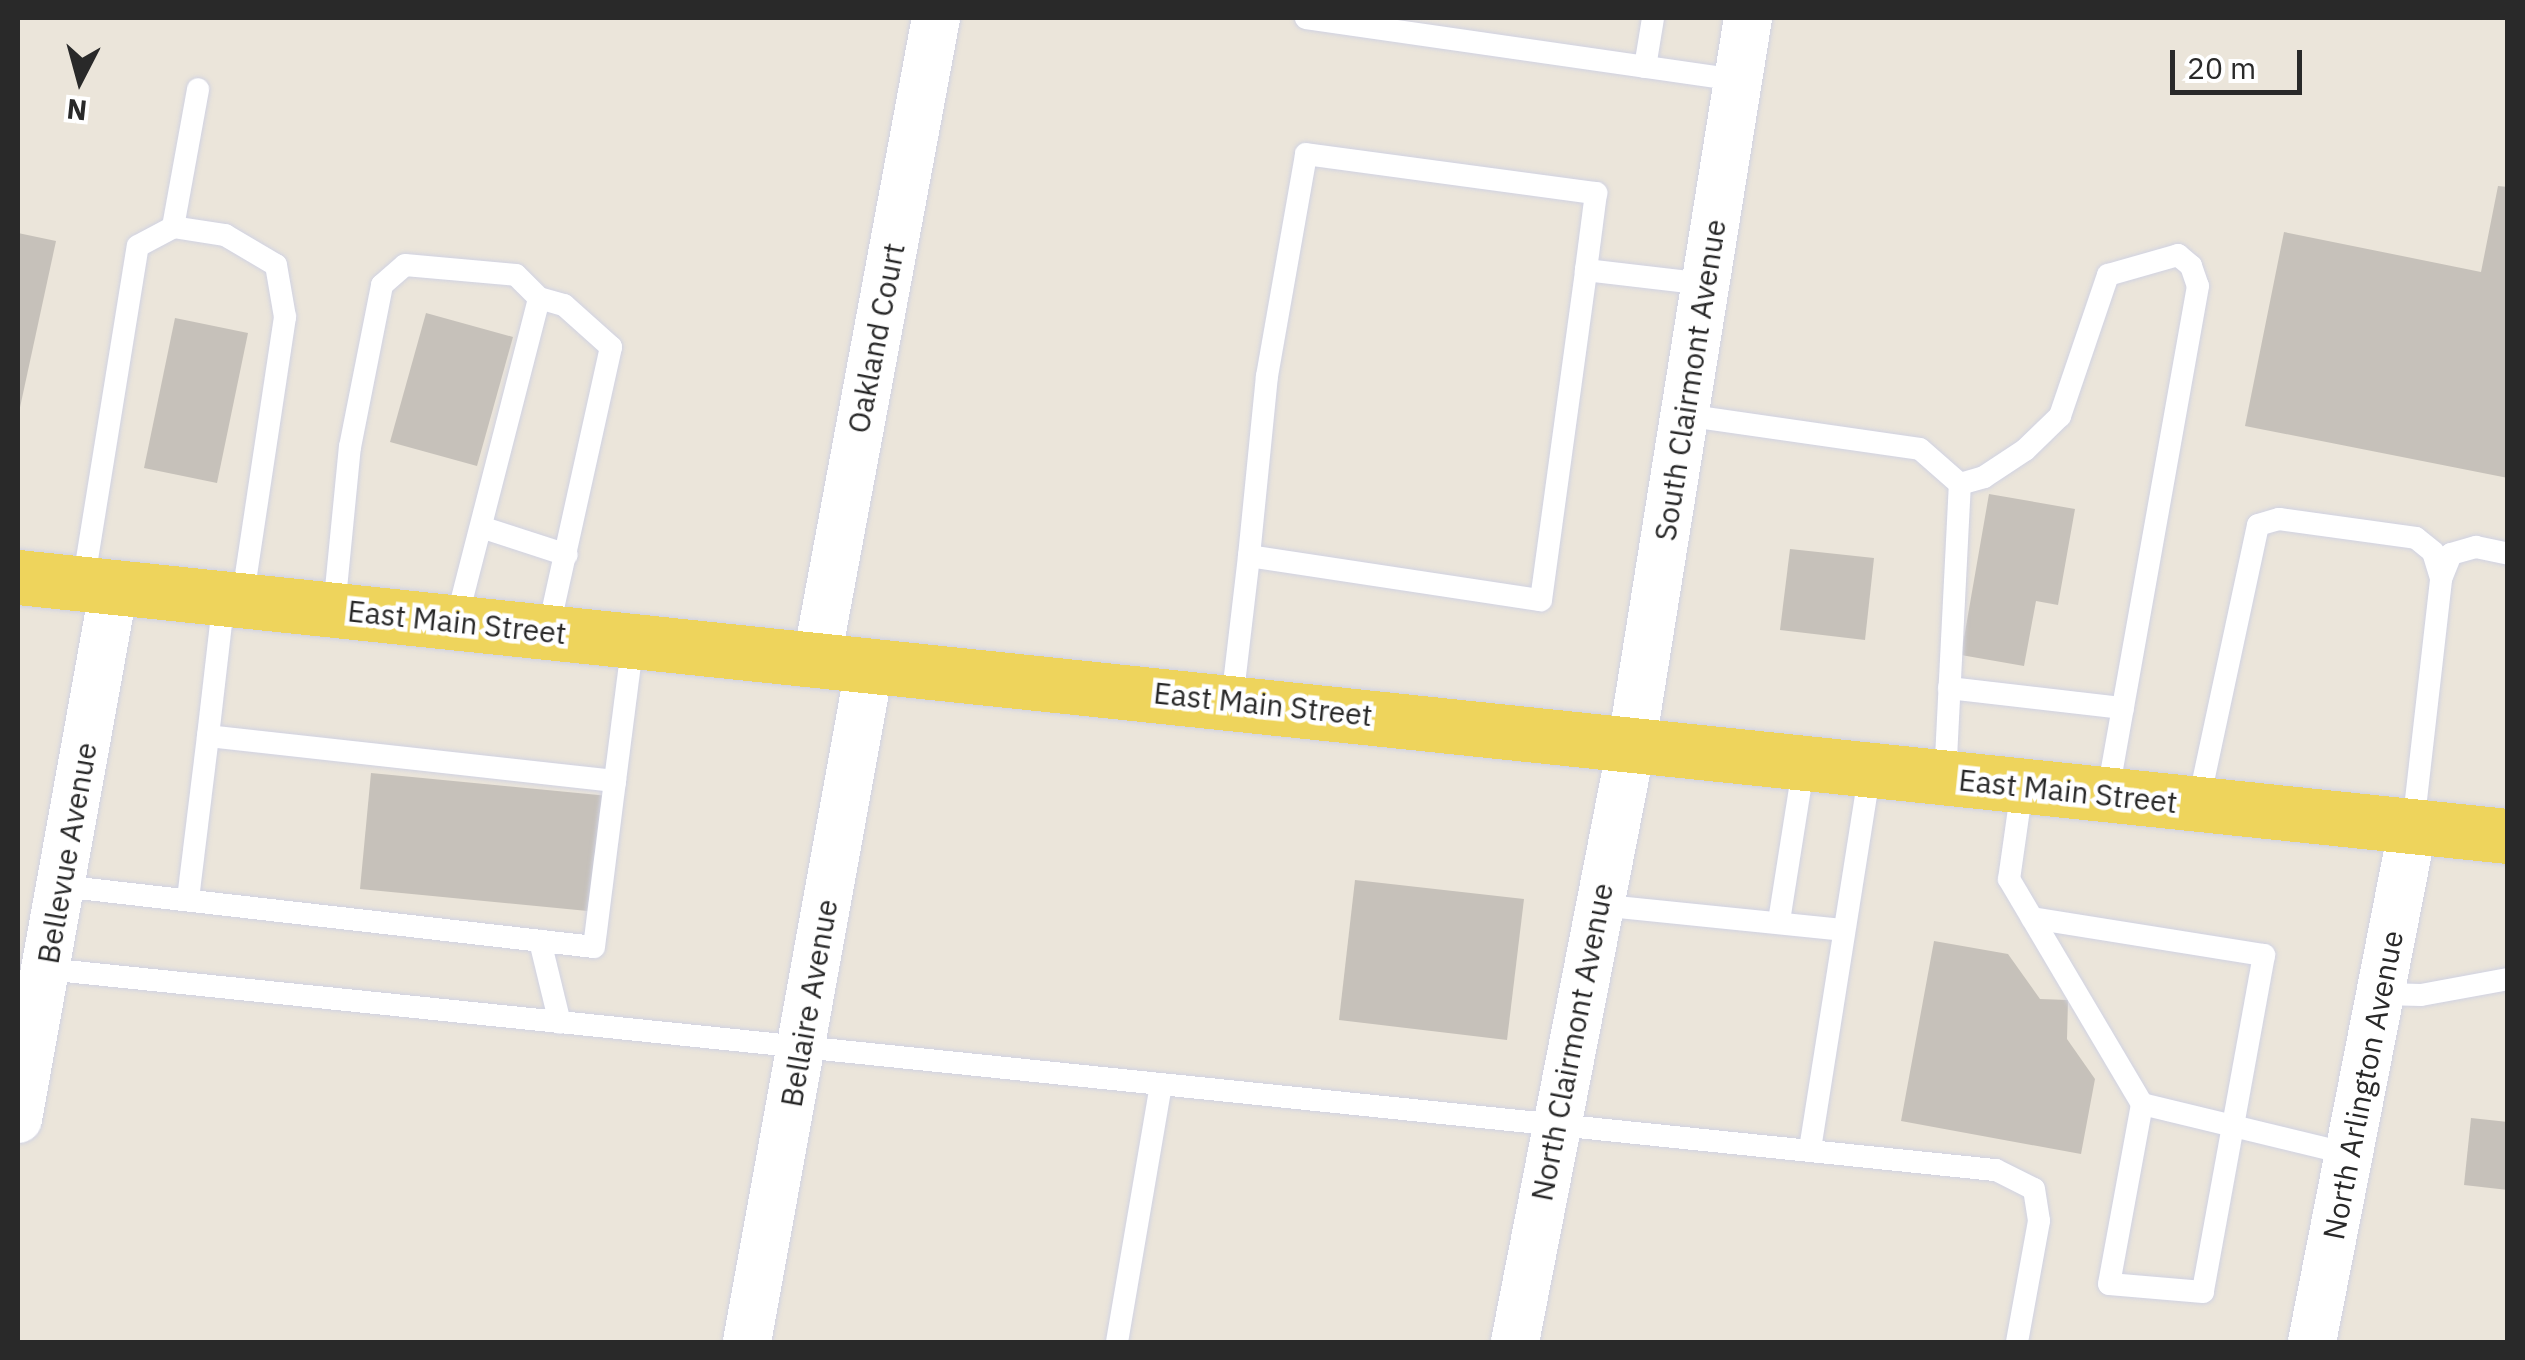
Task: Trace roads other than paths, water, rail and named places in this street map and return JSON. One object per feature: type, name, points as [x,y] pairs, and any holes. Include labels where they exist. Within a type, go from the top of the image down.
[{"type":"main road","name":"East Main Street","points":[[18,577],[2508,836]]},
{"type":"street","name":"Oakland Court","points":[[817,658],[936,18]]},
{"type":"street","name":"South Clairmont Avenue","points":[[1632,742],[1748,18]]},
{"type":"street","name":"Bellevue Avenue","points":[[18,1119],[61,886],[99,585]]},
{"type":"street","name":"Bellaire Avenue","points":[[748,1342],[870,664]]},
{"type":"street","name":"North Clairmont Avenue","points":[[1515,1342],[1632,742]]},
{"type":"street","name":"North Arlington Avenue","points":[[2312,1342],[2413,826]]},
{"type":"lane","points":[[1306,18],[1738,80]]},
{"type":"lane","points":[[1645,67],[1653,18]]},
{"type":"lane","points":[[173,228],[198,89]]},
{"type":"lane","points":[[1232,701],[1267,376],[1306,154],[1596,193],[1541,600],[1248,556]]},
{"type":"lane","points":[[99,585],[138,246],[173,228],[225,235],[276,265],[285,317],[208,736],[188,900]]},
{"type":"lane","points":[[1960,484],[1984,478],[2025,450],[2060,416],[2108,275],[2178,255],[2190,266],[2198,286],[2107,796]]},
{"type":"lane","points":[[334,610],[350,447],[382,285],[406,265],[516,275],[539,298],[564,306],[611,347],[548,631]]},
{"type":"lane","points":[[1586,270],[1705,284]]},
{"type":"lane","points":[[456,622],[539,298]]},
{"type":"lane","points":[[1684,415],[1920,448],[1960,484]]},
{"type":"lane","points":[[1945,778],[1960,484]]},
{"type":"lane","points":[[2198,805],[2250,542],[2258,526],[2279,519],[2416,538],[2433,552],[2440,578]]},
{"type":"lane","points":[[481,527],[567,555]]},
{"type":"lane","points":[[2413,826],[2440,578],[2450,554],[2476,547],[2508,554]]},
{"type":"lane","points":[[61,886],[594,948],[633,640]]},
{"type":"lane","points":[[1949,688],[2122,708]]},
{"type":"lane","points":[[208,736],[615,782]]},
{"type":"lane","points":[[1779,922],[1804,763]]},
{"type":"lane","points":[[1810,1149],[1870,770]]},
{"type":"lane","points":[[2022,788],[2008,879],[2142,1104],[2108,1284],[2203,1292],[2236,1131],[2264,955],[2032,918]]},
{"type":"lane","points":[[1598,904],[1844,930]]},
{"type":"lane","points":[[540,941],[560,1023]]},
{"type":"lane","points":[[46,969],[1161,1085],[1556,1121],[1996,1170],[2034,1190],[2038,1221],[2017,1342]]},
{"type":"lane","points":[[2380,994],[2421,995],[2508,979]]},
{"type":"lane","points":[[1117,1342],[1161,1085]]},
{"type":"lane","points":[[2142,1104],[2236,1131],[2349,1154]]}]
